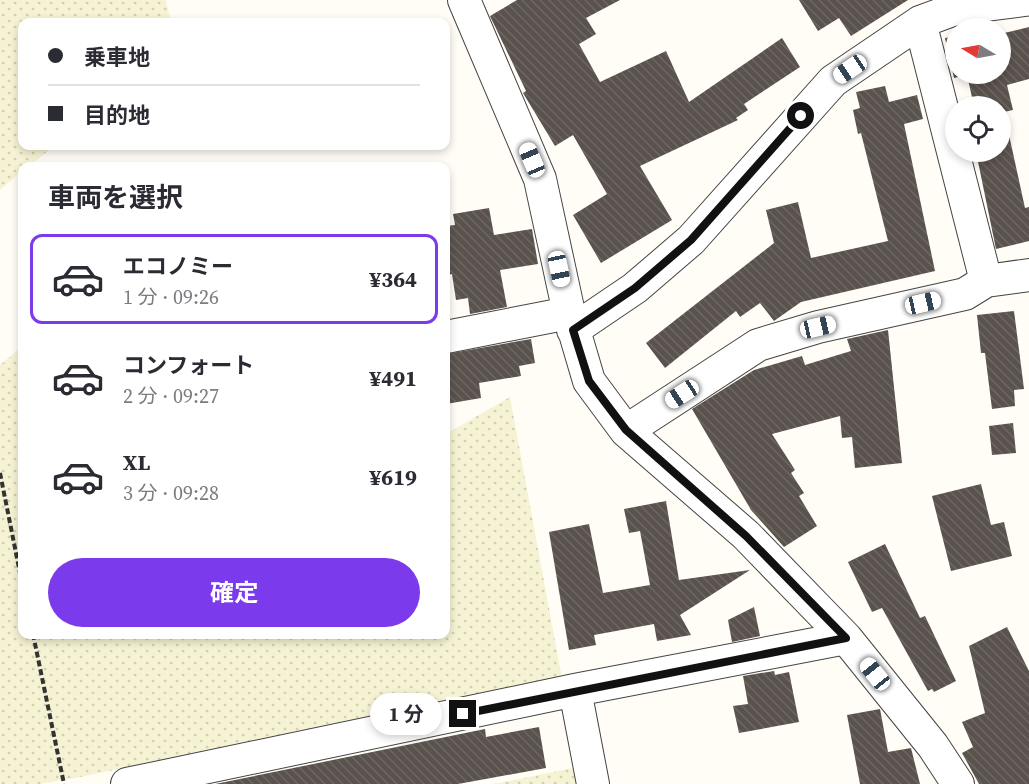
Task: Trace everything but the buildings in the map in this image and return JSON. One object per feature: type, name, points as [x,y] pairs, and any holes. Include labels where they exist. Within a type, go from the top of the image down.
[{"type":"street","points":[[465,0],[540,180],[571,322],[589,381],[626,430],[746,536],[846,638],[933,746],[958,784]]},
{"type":"street","points":[[450,337],[571,322],[635,288],[691,240],[833,81],[920,22],[955,9],[1025,0]]},
{"type":"street","points":[[920,22],[986,281]]},
{"type":"street","points":[[626,430],[758,345],[818,327],[965,294],[986,281],[1029,275]]},
{"type":"street","points":[[127,784],[574,690],[846,638]]},
{"type":"street","points":[[574,690],[593,784]]},
{"type":"path","points":[[0,473],[18,563]]},
{"type":"path","points":[[34,639],[64,784]]},
{"type":"shaded area","points":[[0,0],[166,0],[170,18],[18,18],[18,150],[49,150],[34,162],[18,162],[18,174],[0,190]]},
{"type":"shaded area","points":[[18,350],[18,639],[450,639],[450,432],[510,397],[562,679],[75,778],[39,784],[0,784],[0,365]]},
{"type":"shaded area","points":[[577,767],[581,784],[494,784]]},
{"type":"route","points":[[463,714],[574,690],[846,638],[746,536],[626,430],[589,381],[573,330],[635,288],[691,240],[801,116]]}]
